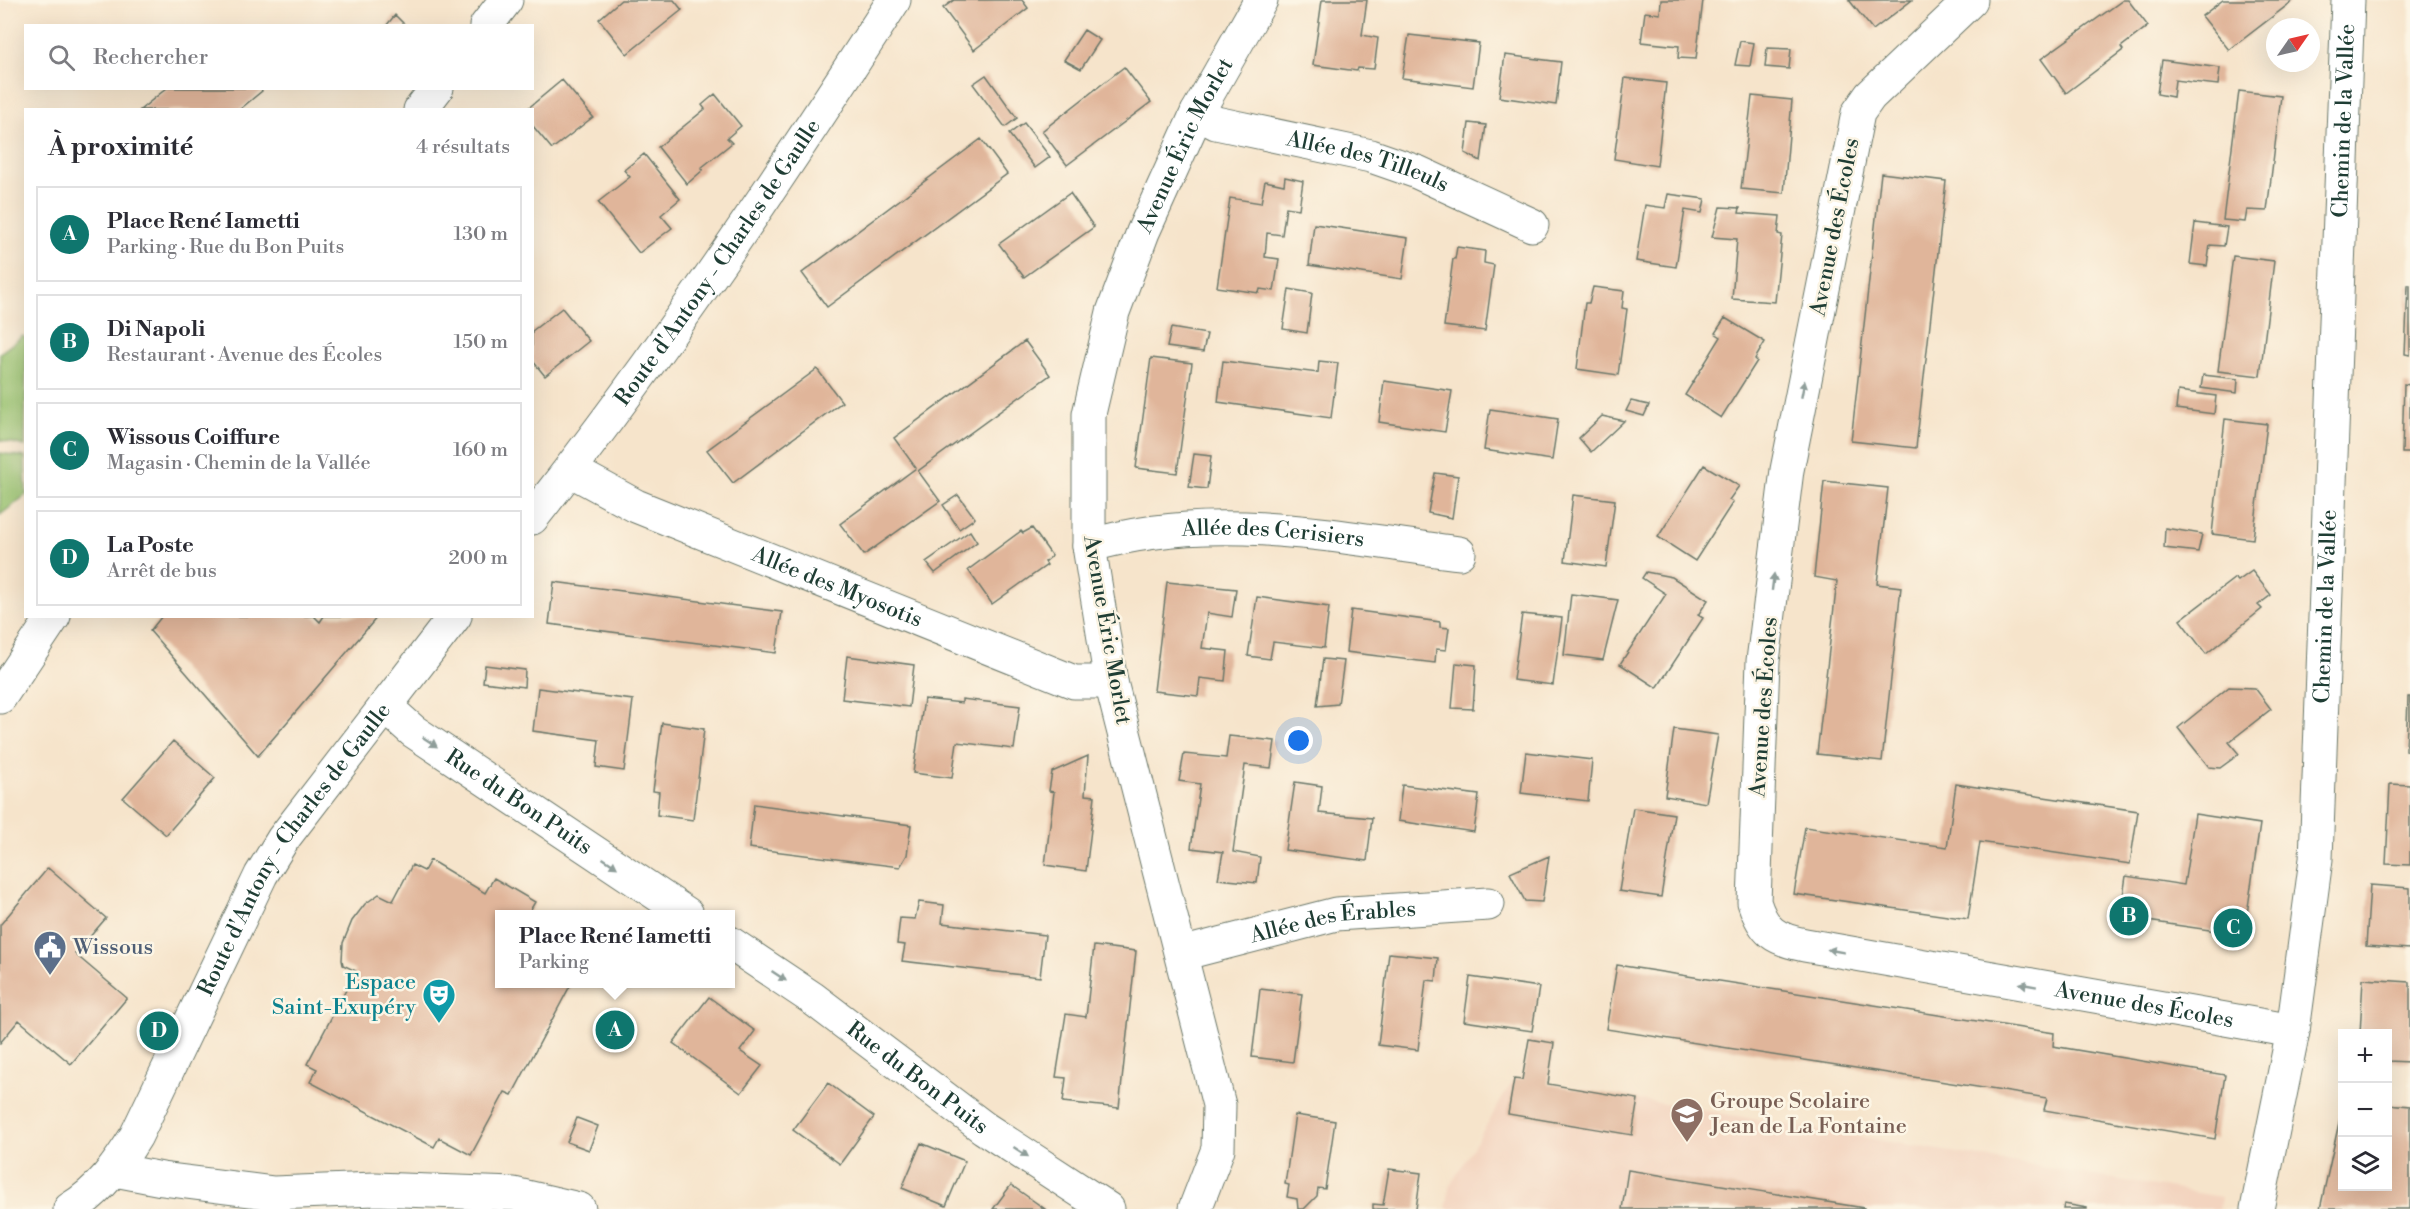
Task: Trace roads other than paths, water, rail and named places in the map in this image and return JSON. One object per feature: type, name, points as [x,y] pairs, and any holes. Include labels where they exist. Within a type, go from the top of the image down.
[{"type":"street","points":[[488,24],[506,0]]},
{"type":"street","name":"Route d'Antony - Charles de Gaulle","points":[[534,515],[709,281],[894,0]]},
{"type":"street","name":"Avenue Éric Morlet","points":[[1195,1209],[1218,1149],[1219,1105],[1111,682],[1089,546],[1089,414],[1113,312],[1143,232],[1197,113],[1261,0]]},
{"type":"street","name":"Avenue des Écoles","points":[[1971,0],[1870,96],[1858,113],[1787,470],[1764,661],[1754,902],[1761,923],[1784,941],[2293,1031]]},
{"type":"street","name":"Chemin de la Vallée","points":[[2257,1209],[2293,1031],[2316,860],[2348,0]]},
{"type":"street","points":[[421,108],[435,90]]},
{"type":"street","name":"Allée des Tilleuls","points":[[1197,113],[1216,123],[1371,156],[1417,172],[1533,225]]},
{"type":"street","name":"Allée des Myosotis","points":[[570,470],[636,506],[1074,682],[1111,682]]},
{"type":"street","name":"Allée des Cerisiers","points":[[1089,546],[1113,538],[1197,526],[1253,527],[1459,553]]},
{"type":"street","points":[[0,697],[53,618]]},
{"type":"street","name":"Route d'Antony - Charles de Gaulle","points":[[70,1209],[90,1197],[115,1170],[136,1136],[261,875],[283,839],[453,618]]},
{"type":"street","name":"Rue du Bon Puits","points":[[385,706],[413,731],[680,910]]},
{"type":"street","name":"Allée des Érables","points":[[1181,954],[1336,914],[1488,904]]},
{"type":"street","name":"Rue du Bon Puits","points":[[735,946],[812,998],[984,1128],[1108,1209]]},
{"type":"street","points":[[115,1170],[274,1201],[375,1189],[514,1194],[579,1209]]},
{"type":"place","name":"Di Napoli","points":[[2129,916]]},
{"type":"place","name":"Wissous Coiffure","points":[[2233,928]]},
{"type":"place","name":"Wissous","points":[[50,976]]},
{"type":"place","name":"Espace Saint-Exupéry","points":[[439,1024]]},
{"type":"place","name":"Place René Iametti","points":[[615,1030]]},
{"type":"place","name":"La Poste","points":[[159,1031]]},
{"type":"place","name":"Groupe Scolaire Jean de La Fontaine","points":[[1687,1143]]}]
